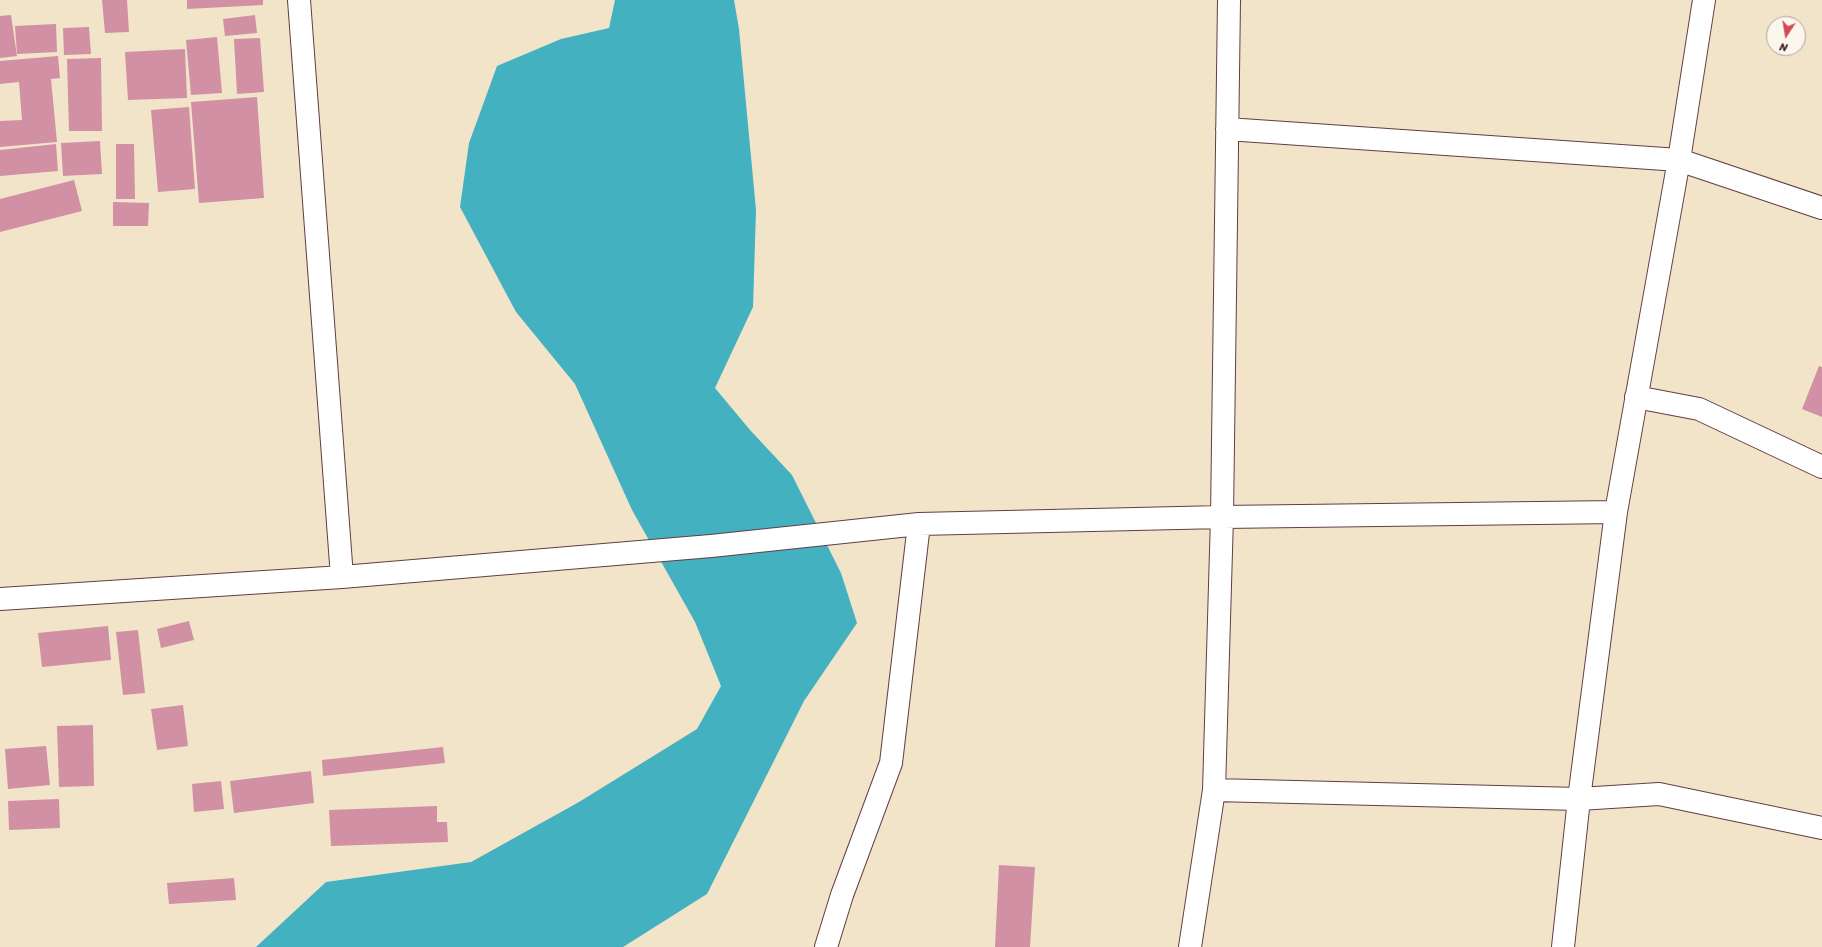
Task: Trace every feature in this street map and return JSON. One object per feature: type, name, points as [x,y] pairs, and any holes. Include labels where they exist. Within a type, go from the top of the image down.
[{"type":"street","points":[[299,0],[342,577]]},
{"type":"street","points":[[1190,947],[1214,790],[1222,517],[1229,0]]},
{"type":"street","points":[[1563,947],[1579,799],[1616,512],[1679,160],[1704,0]]},
{"type":"street","points":[[1227,129],[1679,160],[1822,208]]},
{"type":"street","points":[[1636,397],[1699,409],[1822,467]]},
{"type":"street","points":[[0,599],[342,577],[711,546],[919,524],[1222,517],[1616,512]]},
{"type":"street","points":[[826,947],[842,895],[891,763],[919,524]]},
{"type":"street","points":[[1214,790],[1579,799],[1659,794],[1822,828]]},
{"type":"water","points":[[615,0],[734,0],[739,29],[756,210],[753,307],[715,388],[750,430],[792,475],[841,573],[857,623],[804,701],[707,894],[623,947],[256,947],[326,882],[471,862],[579,802],[697,729],[721,686],[695,622],[632,510],[575,384],[516,312],[460,207],[469,143],[497,66],[561,39],[609,28]]},
{"type":"building","points":[[102,0],[127,0],[129,32],[105,33]]},
{"type":"building","points":[[187,0],[263,0],[263,5],[187,9]]},
{"type":"building","points":[[11,15],[17,56],[0,58],[0,16]]},
{"type":"building","points":[[255,15],[257,33],[225,36],[223,19]]},
{"type":"building","points":[[56,24],[57,52],[17,54],[15,26]]},
{"type":"building","points":[[89,27],[91,54],[64,55],[63,28]]},
{"type":"building","points":[[217,37],[222,93],[191,95],[186,40]]},
{"type":"building","points":[[260,38],[264,92],[237,94],[234,39]]},
{"type":"building","points":[[185,49],[187,98],[128,100],[125,52]]},
{"type":"building","points":[[58,56],[60,78],[51,79],[57,142],[0,147],[0,121],[22,120],[19,82],[0,84],[0,61]]},
{"type":"building","points":[[101,58],[102,131],[69,131],[67,59]]},
{"type":"building","points":[[257,97],[264,198],[199,203],[191,102]]},
{"type":"building","points":[[189,107],[195,189],[158,192],[151,110]]},
{"type":"building","points":[[100,141],[102,174],[63,176],[61,143]]},
{"type":"building","points":[[56,144],[58,171],[0,176],[0,150]]},
{"type":"building","points":[[116,144],[134,144],[135,199],[116,199]]},
{"type":"building","points":[[74,180],[82,211],[0,232],[0,199]]},
{"type":"building","points":[[113,202],[149,203],[148,226],[113,226]]},
{"type":"building","points":[[1819,366],[1822,367],[1822,417],[1802,409]]},
{"type":"building","points":[[189,621],[194,640],[161,648],[157,629]]},
{"type":"building","points":[[108,626],[111,660],[42,667],[38,633]]},
{"type":"building","points":[[138,630],[145,693],[123,695],[116,632]]},
{"type":"building","points":[[183,705],[188,746],[157,750],[151,709]]},
{"type":"building","points":[[93,725],[94,786],[59,787],[57,726]]},
{"type":"building","points":[[46,746],[50,785],[8,789],[5,749]]},
{"type":"building","points":[[443,747],[445,763],[323,776],[322,760]]},
{"type":"building","points":[[311,771],[314,803],[234,813],[230,781]]},
{"type":"building","points":[[221,781],[224,809],[194,812],[192,784]]},
{"type":"building","points":[[59,799],[60,828],[9,830],[8,801]]},
{"type":"building","points":[[437,806],[437,822],[447,822],[448,842],[331,846],[329,810]]},
{"type":"building","points":[[999,865],[1035,867],[1030,947],[995,947]]},
{"type":"building","points":[[234,878],[236,900],[169,904],[167,883]]}]
